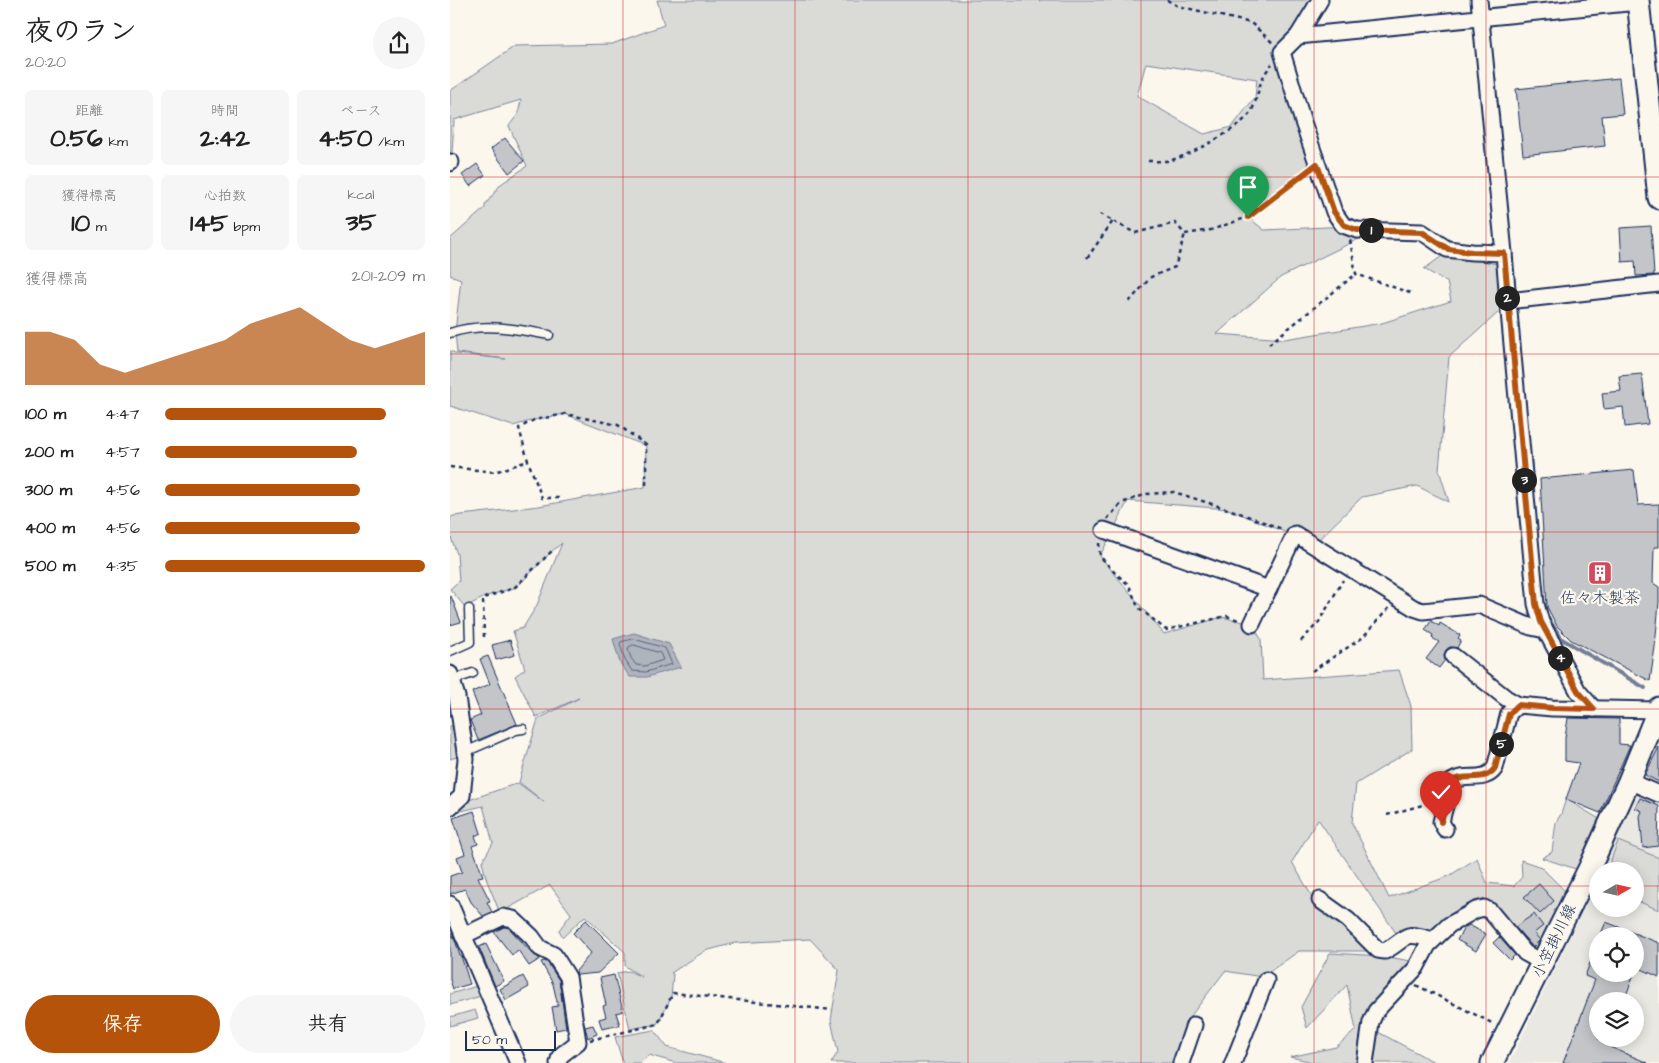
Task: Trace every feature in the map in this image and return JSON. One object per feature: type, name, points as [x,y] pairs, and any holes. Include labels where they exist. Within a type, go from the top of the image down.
[{"type":"main road","points":[[1638,1],[1651,50],[1659,198]]},
{"type":"main road","name":"小笠掛川線","points":[[1492,1063],[1543,963],[1629,782],[1659,709]]},
{"type":"street","points":[[1320,0],[1298,36],[1282,52],[1303,122],[1334,212],[1344,225],[1357,230],[1422,232],[1448,249],[1504,253]]},
{"type":"street","points":[[1479,0],[1475,19],[1504,253],[1536,604],[1545,630],[1578,691],[1594,709]]},
{"type":"street","points":[[1298,36],[1638,1]]},
{"type":"street","points":[[1508,300],[1659,284]]},
{"type":"street","points":[[1104,530],[1269,589]]},
{"type":"street","points":[[1252,624],[1295,534],[1414,608],[1423,611],[1479,605],[1531,627],[1545,630]]},
{"type":"street","points":[[1453,656],[1506,698],[1518,705],[1552,708],[1659,709]]},
{"type":"street","points":[[450,807],[462,796],[466,759],[457,698],[451,677]]},
{"type":"street","points":[[1445,829],[1441,822],[1451,782],[1457,778],[1486,777],[1491,774],[1495,768],[1509,714],[1518,705]]},
{"type":"street","points":[[1629,782],[1659,794]]},
{"type":"street","points":[[1320,900],[1348,920],[1378,950],[1385,951],[1406,935],[1423,936],[1433,940]]},
{"type":"street","points":[[450,904],[518,1063]]},
{"type":"street","points":[[1365,1063],[1372,1022],[1376,1011],[1416,968],[1428,945],[1449,926],[1476,910],[1484,908],[1490,911],[1525,953],[1543,963]]},
{"type":"street","points":[[463,936],[503,917],[513,919],[532,937],[540,948],[554,955],[568,977],[578,1042],[560,1056],[558,1063]]},
{"type":"street","points":[[1233,1063],[1266,980]]},
{"type":"street","points":[[1181,1063],[1194,1025]]},
{"type":"lane","points":[[450,333],[460,329],[496,326],[549,335]]},
{"type":"lane","points":[[450,650],[470,642],[469,609]]},
{"type":"lane","points":[[451,677],[473,673]]},
{"type":"lane","points":[[465,752],[516,730],[523,730]]},
{"type":"path","points":[[1148,161],[1172,160],[1188,155],[1228,132],[1252,112],[1264,73],[1282,52],[1251,23],[1178,6],[1167,0]]},
{"type":"path","points":[[1185,234],[1211,230],[1248,217],[1317,164]]},
{"type":"path","points":[[1100,214],[1135,233],[1174,224],[1185,234]]},
{"type":"path","points":[[1087,258],[1113,221]]},
{"type":"path","points":[[1348,226],[1356,274]]},
{"type":"path","points":[[1129,302],[1151,277],[1175,267],[1185,234]]},
{"type":"path","points":[[1356,274],[1413,294]]},
{"type":"path","points":[[1268,344],[1356,274]]},
{"type":"path","points":[[559,498],[542,498],[528,461],[519,428],[534,420],[565,414],[618,425],[646,445],[646,487]]},
{"type":"path","points":[[450,467],[495,472],[528,461]]},
{"type":"path","points":[[484,638],[483,598],[514,588],[552,551]]},
{"type":"path","points":[[1302,640],[1319,622],[1349,568]]},
{"type":"path","points":[[1312,671],[1362,638],[1398,598]]},
{"type":"path","points":[[1387,815],[1447,799]]},
{"type":"path","points":[[1405,980],[1509,1031]]},
{"type":"path","points":[[578,1042],[658,1024],[674,994],[832,1010]]},
{"type":"shaded area","points":[[657,0],[1313,0],[1298,36],[1277,53],[1313,163],[1248,217],[1264,230],[1348,226],[1377,230],[1281,277],[1217,334],[1285,339],[1382,323],[1451,301],[1447,282],[1424,269],[1445,254],[1497,264],[1500,311],[1449,357],[1439,470],[1449,502],[1417,486],[1362,497],[1314,544],[1228,509],[1128,501],[1100,556],[1164,634],[1222,617],[1252,624],[1261,639],[1263,680],[1399,670],[1411,706],[1412,749],[1356,784],[1352,823],[1389,898],[1449,876],[1477,858],[1487,883],[1514,886],[1522,877],[1521,860],[1541,867],[1565,891],[1538,954],[1493,907],[1430,934],[1398,936],[1318,819],[1292,862],[1317,905],[1370,951],[1299,951],[1262,977],[1225,971],[1190,1017],[1179,1063],[831,1063],[838,1052],[831,1020],[839,970],[810,939],[735,943],[705,951],[671,973],[673,974],[671,998],[657,1024],[630,1029],[617,973],[629,971],[642,977],[625,966],[625,952],[585,916],[563,937],[559,930],[571,914],[550,885],[500,913],[487,881],[482,862],[493,843],[483,806],[457,812],[456,807],[466,801],[518,783],[544,802],[519,782],[538,719],[579,698],[536,717],[515,676],[525,669],[513,631],[523,628],[537,605],[562,543],[517,587],[487,596],[465,607],[450,589],[459,581],[457,554],[450,535],[450,518],[453,516],[539,506],[645,487],[646,446],[565,414],[513,426],[450,406],[450,351],[457,354],[506,359],[457,353],[455,332],[461,279],[450,275],[450,239],[485,208],[485,205],[501,184],[527,166],[509,126],[518,114],[521,100],[454,120],[452,154],[450,156],[450,91],[515,46],[612,44],[664,25]],"holes":[[[1146,63],[1257,79],[1255,97],[1232,127],[1204,134],[1137,96]]]},
{"type":"shaded area","points":[[456,725],[460,756],[450,759],[450,726]]},
{"type":"shaded area","points":[[1659,740],[1659,1063],[1509,1063],[1589,898],[1589,918],[1644,918],[1644,862],[1606,862],[1639,790]]},
{"type":"shaded area","points":[[1566,799],[1601,820],[1579,870],[1542,858],[1552,852],[1556,822]]},
{"type":"shaded area","points":[[1618,841],[1659,858],[1659,910],[1644,904],[1644,862],[1610,862]]},
{"type":"shaded area","points":[[1330,953],[1383,956],[1416,962],[1370,1013],[1363,1063],[1310,1063],[1309,1061],[1290,1057],[1336,1047],[1356,1030],[1347,985],[1307,1028],[1301,1007]]},
{"type":"shaded area","points":[[477,986],[481,996],[450,1005],[450,994]]},
{"type":"shaded area","points":[[475,1010],[478,1018],[450,1026],[450,1017]]},
{"type":"shaded area","points":[[654,1030],[667,1047],[726,1063],[676,1063],[649,1055],[641,1063],[623,1063],[615,1037]]},
{"type":"shaded area","points":[[1378,1032],[1436,1063],[1372,1063]]},
{"type":"water","points":[[634,633],[669,644],[681,667],[647,677],[630,677],[620,663],[613,639]]},
{"type":"building","points":[[1619,78],[1623,114],[1602,116],[1605,146],[1523,155],[1516,89]]},
{"type":"building","points":[[505,138],[524,161],[509,173],[491,149]]},
{"type":"building","points":[[477,164],[485,175],[470,186],[462,175]]},
{"type":"building","points":[[1651,226],[1654,275],[1636,276],[1635,261],[1622,262],[1620,228]]},
{"type":"building","points":[[1642,374],[1648,424],[1625,427],[1623,407],[1604,409],[1602,393],[1621,391],[1619,376]]},
{"type":"building","name":"佐々木製茶","points":[[1634,470],[1638,505],[1659,504],[1659,547],[1654,547],[1653,583],[1659,587],[1659,602],[1650,681],[1571,640],[1557,626],[1547,607],[1540,479]]},
{"type":"building","points":[[450,596],[461,622],[450,625]]},
{"type":"building","points":[[1431,621],[1439,626],[1440,623],[1460,635],[1458,638],[1461,640],[1457,648],[1450,647],[1446,650],[1445,660],[1439,668],[1426,659],[1439,642],[1432,638],[1433,635],[1425,630]]},
{"type":"building","points":[[510,640],[515,655],[496,660],[492,645]]},
{"type":"building","points":[[488,656],[517,724],[478,740],[470,720],[481,715],[472,692],[490,684],[480,659]]},
{"type":"building","points":[[1568,718],[1619,719],[1619,744],[1630,745],[1600,813],[1566,799],[1579,763],[1565,761],[1565,738]]},
{"type":"building","points":[[1659,747],[1659,782],[1645,775]]},
{"type":"building","points":[[1640,798],[1659,806],[1658,846],[1643,848],[1640,816],[1642,811],[1635,808]]},
{"type":"building","points":[[474,811],[481,833],[475,836],[478,844],[472,846],[483,876],[478,877],[490,901],[487,902],[492,912],[483,916],[471,902],[465,889],[450,894],[450,876],[462,872],[457,857],[465,854],[453,818]]},
{"type":"building","points":[[1539,884],[1554,901],[1540,914],[1524,897]]},
{"type":"building","points":[[1534,914],[1543,926],[1534,933],[1540,940],[1533,947],[1515,927]]},
{"type":"building","points":[[586,920],[619,953],[598,973],[577,975],[576,971],[591,953],[573,933]]},
{"type":"building","points":[[1606,922],[1619,927],[1604,927]]},
{"type":"building","points":[[1469,925],[1486,934],[1476,951],[1457,940],[1464,928]]},
{"type":"building","points":[[504,927],[509,928],[540,959],[529,966],[518,950],[512,955],[494,932]]},
{"type":"building","points":[[450,931],[470,984],[453,989],[450,980]]},
{"type":"building","points":[[1499,937],[1515,955],[1510,960],[1493,943]]},
{"type":"building","points":[[1644,937],[1659,943],[1659,977],[1644,970]]},
{"type":"building","points":[[486,944],[504,981],[495,986],[479,947]]},
{"type":"building","points":[[541,962],[547,962],[559,980],[566,1028],[556,1030],[552,1007],[558,1006],[553,984]]},
{"type":"building","points":[[1589,966],[1589,978],[1585,976]]},
{"type":"building","points":[[614,975],[623,1011],[616,1013],[620,1025],[602,1029],[599,1019],[606,1017],[603,1006],[606,1005],[600,978]]},
{"type":"building","points":[[523,976],[529,987],[506,1000],[500,989]]},
{"type":"building","points":[[1594,982],[1631,982],[1627,992],[1590,992]]},
{"type":"building","points":[[1589,996],[1589,1047],[1610,1047],[1648,1063],[1563,1063]]},
{"type":"building","points":[[593,1025],[597,1034],[588,1038],[585,1027]]},
{"type":"waterway","points":[[1530,457],[1531,471]]},
{"type":"waterway","points":[[1547,617],[1562,639],[1645,688]]},
{"type":"place","name":"佐々木製茶","points":[[1600,573]]},
{"type":"route","points":[[1248,217],[1317,164],[1334,212],[1344,225],[1357,230],[1422,232],[1448,249],[1504,253],[1536,604],[1541,622],[1578,691],[1594,709],[1518,705],[1509,714],[1495,768],[1486,777],[1457,778],[1451,782],[1441,822]]}]
